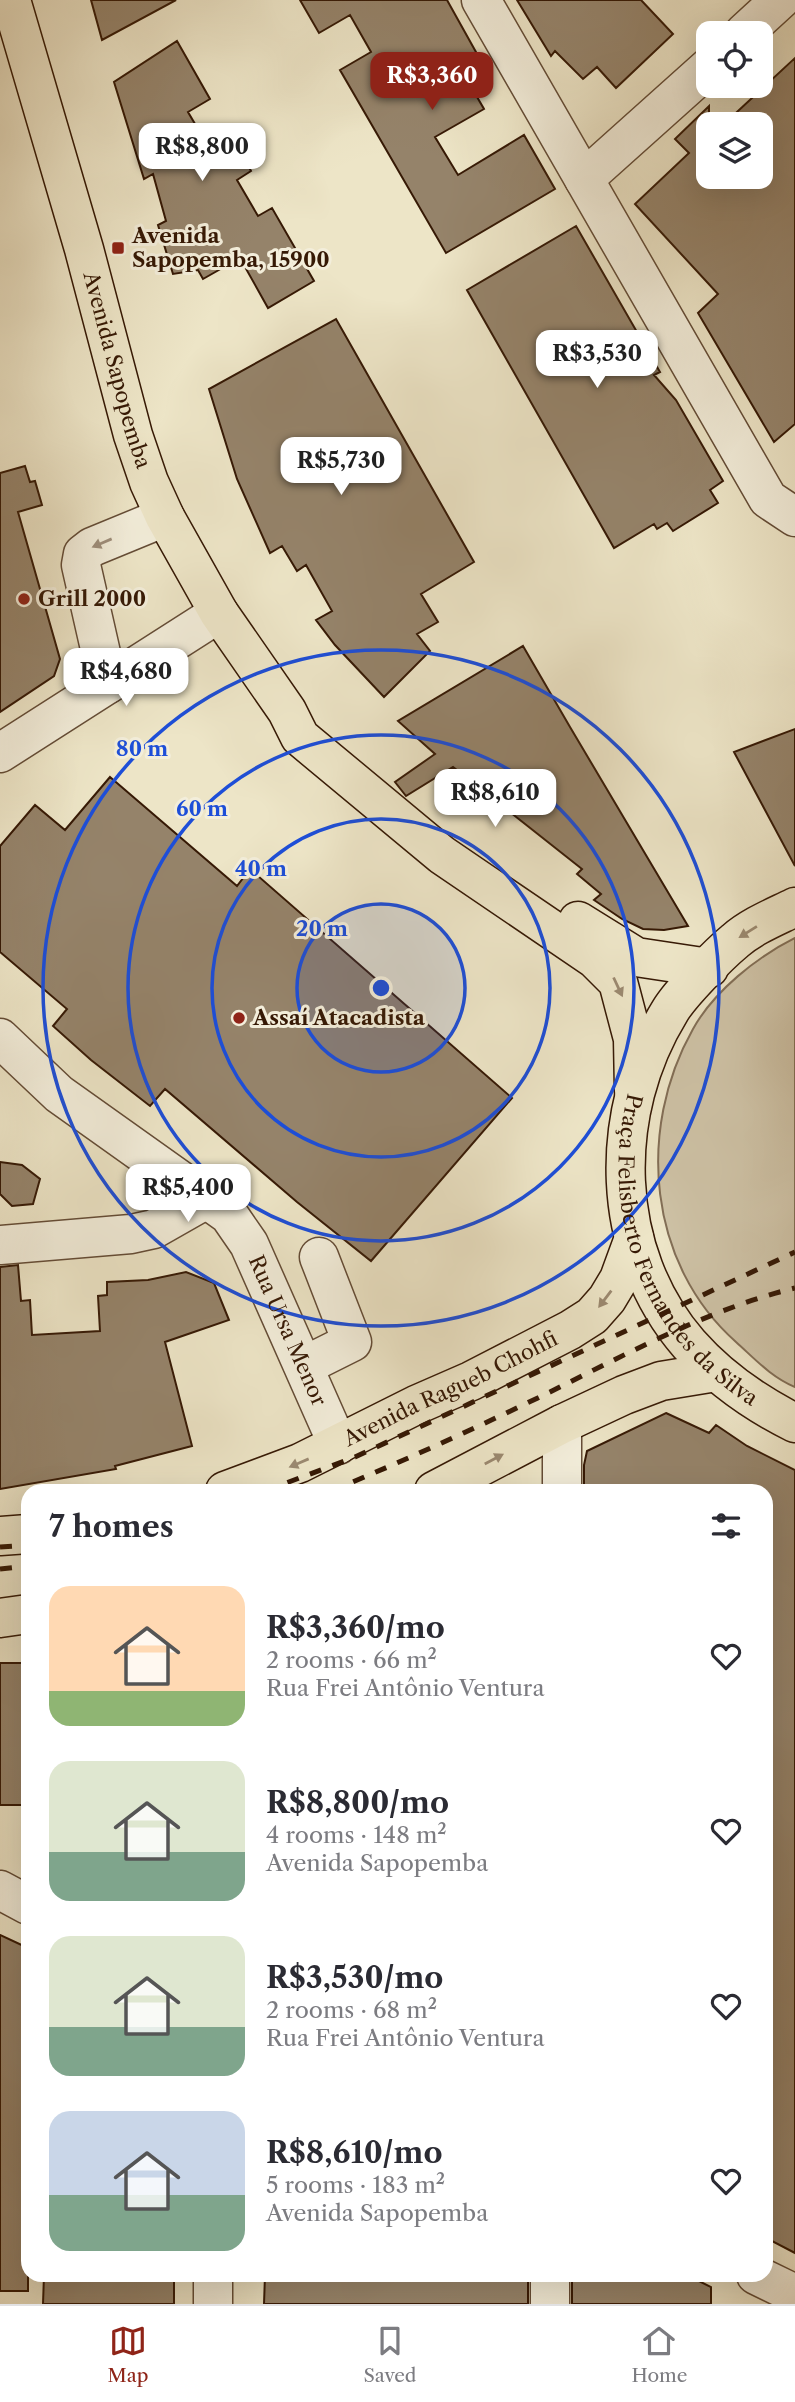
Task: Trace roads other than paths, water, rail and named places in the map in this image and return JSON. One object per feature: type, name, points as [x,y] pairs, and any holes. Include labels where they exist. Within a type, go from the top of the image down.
[{"type":"main road","name":"Avenida Sapopemba","points":[[11,0],[84,249],[133,435],[149,482],[165,517],[219,613],[287,711],[300,737],[442,855],[595,959],[618,982],[633,1039],[634,1091]]},
{"type":"main road","points":[[287,711],[315,720],[456,839],[608,941],[636,957],[709,968]]},
{"type":"main road","name":"Praça Felisberto Fernandes da Silva","points":[[795,908],[767,920],[735,940],[671,1008],[643,1062],[634,1091],[625,1140],[625,1189],[634,1238],[647,1275],[665,1310],[688,1343],[716,1372],[760,1405],[795,1423]]},
{"type":"main road","name":"Avenida Ragueb Chohfi","points":[[244,1484],[300,1463],[570,1330],[592,1316],[619,1279],[634,1238]]},
{"type":"main road","points":[[447,1484],[562,1424],[661,1381],[716,1372]]},
{"type":"main road","points":[[0,1536],[21,1534]]},
{"type":"main road","points":[[0,1618],[21,1616]]},
{"type":"street","points":[[481,0],[768,499],[795,517]]},
{"type":"street","points":[[757,21],[780,0]]},
{"type":"street","points":[[584,179],[696,79]]},
{"type":"street","points":[[108,684],[81,565],[83,554],[92,547],[165,517]]},
{"type":"street","points":[[0,753],[219,613]]},
{"type":"street","name":"Rua Ursa Menor","points":[[0,1038],[59,1094],[229,1215],[249,1244],[338,1445]]},
{"type":"street","points":[[0,1245],[131,1234],[154,1229],[205,1200]]},
{"type":"street","points":[[304,1366],[352,1342],[319,1256]]},
{"type":"street","points":[[562,1424],[562,1484]]},
{"type":"street","points":[[0,1890],[21,1901]]},
{"type":"street","points":[[213,2282],[213,2304]]},
{"type":"street","points":[[550,2282],[550,2304]]},
{"type":"street","points":[[770,2282],[795,2294]]},
{"type":"railway","points":[[284,1484],[355,1457],[795,1252]]},
{"type":"railway","points":[[347,1484],[469,1431],[670,1333],[732,1307],[795,1288]]},
{"type":"railway","points":[[0,1547],[21,1546]]},
{"type":"railway","points":[[0,1569],[21,1567]]},
{"type":"place","name":"Avenida Sapopemba, 15900","points":[[118,248]]},
{"type":"place","name":"Grill 2000","points":[[24,599]]},
{"type":"place","name":"Assaí Atacadista","points":[[239,1018]]}]
